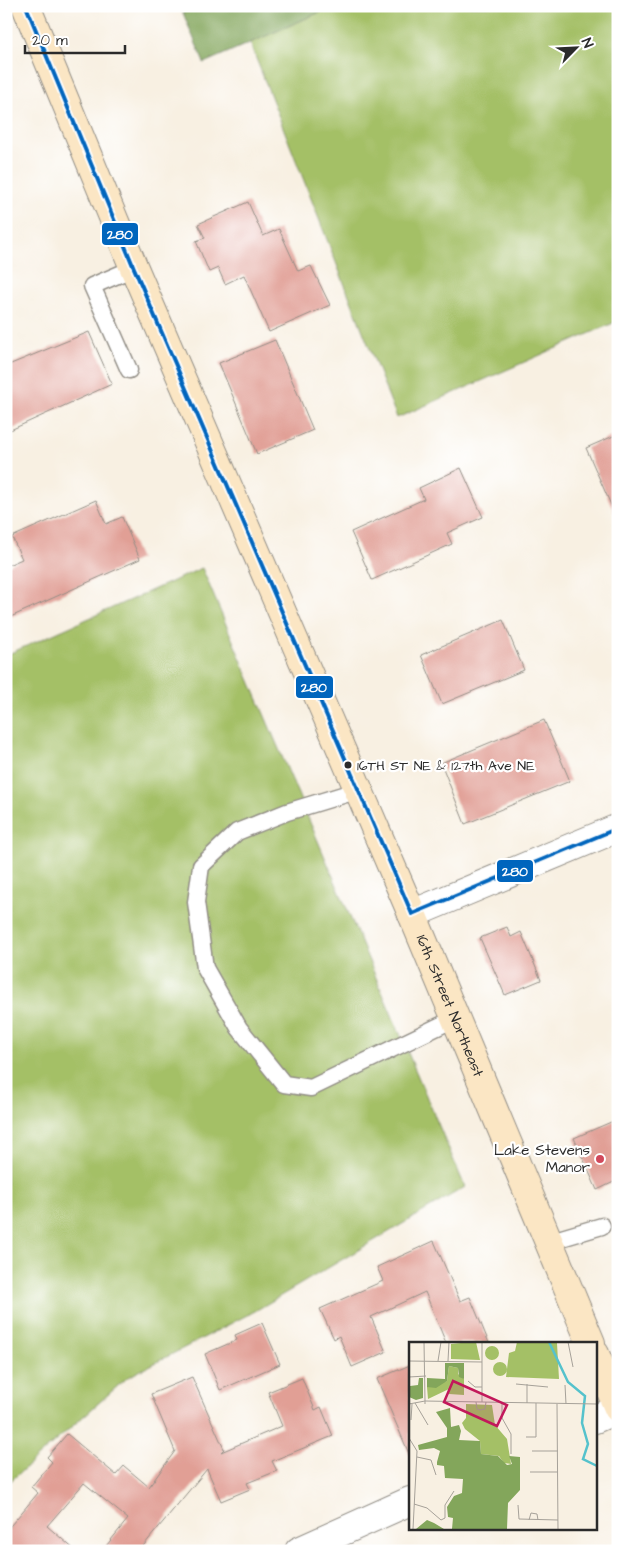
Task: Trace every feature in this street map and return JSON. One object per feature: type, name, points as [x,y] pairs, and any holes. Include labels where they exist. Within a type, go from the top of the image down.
[{"type":"street","name":"16th Street Northeast","points":[[26,6],[134,268],[412,914],[591,1342]]},
{"type":"street","points":[[412,914],[618,828]]},
{"type":"street","points":[[596,1356],[618,1409],[596,1420]]},
{"type":"street","points":[[299,1551],[409,1502]]},
{"type":"lane","points":[[129,370],[92,286],[134,268]]},
{"type":"lane","points":[[359,790],[287,812],[237,832],[200,866],[196,902],[205,968],[239,1028],[284,1084],[311,1088],[456,1018]]},
{"type":"lane","points":[[548,1242],[602,1226]]},
{"type":"green space","points":[[180,6],[334,6],[204,63]]},
{"type":"green space","points":[[334,6],[618,6],[618,321],[397,418],[250,43]]},
{"type":"green space","points":[[202,568],[465,1187],[255,1311],[128,1377],[6,1485],[6,655]]},
{"type":"building","points":[[248,202],[263,236],[279,229],[298,271],[311,266],[330,305],[269,332],[244,275],[225,284],[218,268],[209,272],[196,241],[205,238],[198,224]]},
{"type":"building","points":[[89,332],[112,384],[6,432],[6,366]]},
{"type":"building","points":[[275,340],[313,430],[257,454],[219,363]]},
{"type":"building","points":[[618,434],[618,521],[586,448]]},
{"type":"building","points":[[461,468],[483,517],[447,533],[452,544],[372,580],[351,532],[424,499],[419,488]]},
{"type":"building","points":[[96,500],[106,524],[122,517],[140,559],[6,619],[6,566],[22,559],[12,537]]},
{"type":"building","points":[[503,620],[524,670],[442,704],[421,655]]},
{"type":"building","points":[[544,720],[570,781],[465,824],[441,763]]},
{"type":"building","points":[[507,927],[511,937],[521,932],[541,980],[505,995],[480,938]]},
{"type":"building","name":"Lake Stevens Manor","points":[[618,1119],[618,1180],[597,1190],[574,1138]]},
{"type":"building","points":[[434,1241],[460,1301],[470,1297],[489,1342],[446,1342],[425,1292],[371,1317],[386,1352],[352,1367],[339,1336],[334,1339],[320,1309],[383,1281],[377,1267]]},
{"type":"building","points":[[262,1323],[280,1364],[220,1390],[205,1354],[237,1340],[235,1335]]},
{"type":"building","points":[[409,1365],[409,1454],[377,1379]]},
{"type":"building","points":[[192,1377],[224,1449],[221,1452],[282,1426],[268,1392],[302,1378],[315,1410],[321,1407],[333,1436],[272,1461],[277,1471],[247,1483],[250,1489],[221,1501],[207,1469],[139,1551],[102,1551],[128,1519],[84,1483],[47,1526],[76,1551],[6,1551],[6,1531],[38,1493],[31,1487],[52,1462],[47,1457],[67,1434],[116,1475],[124,1466],[149,1487],[175,1451],[151,1394]]},
{"type":"transit line","name":"280","points":[[26,6],[134,268],[412,914]]},
{"type":"transit line","name":"280","points":[[412,914],[618,828]]},
{"type":"place","name":"16TH ST NE & 127th Ave NE","points":[[348,765]]},
{"type":"place","name":"Lake Stevens Manor","points":[[600,1159]]}]
